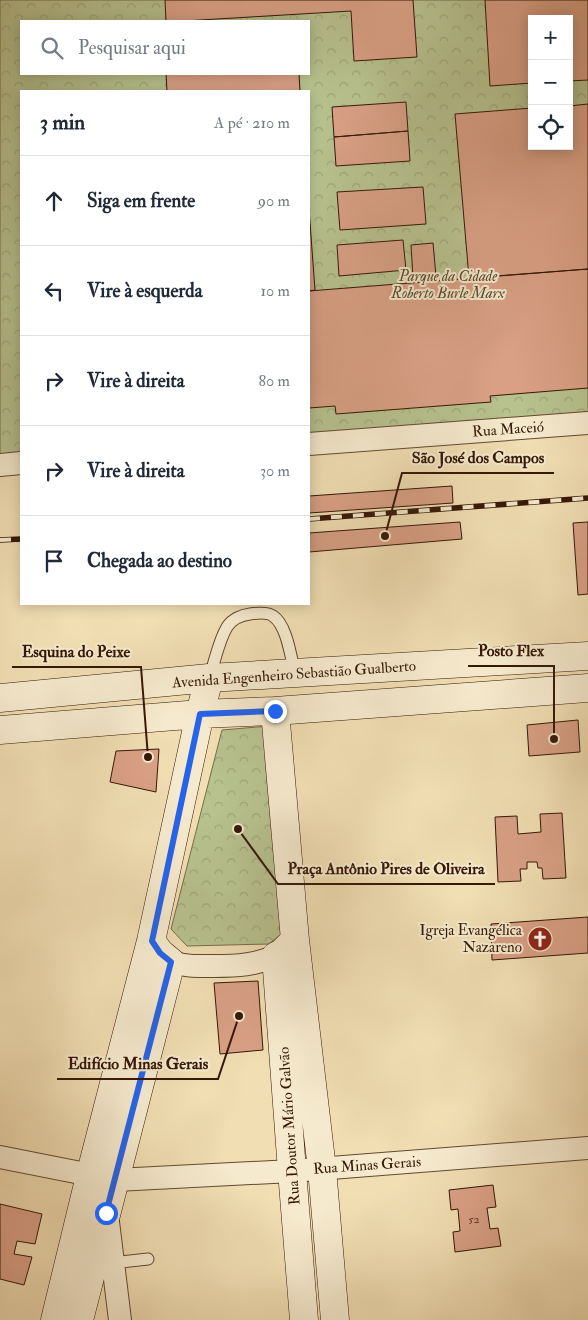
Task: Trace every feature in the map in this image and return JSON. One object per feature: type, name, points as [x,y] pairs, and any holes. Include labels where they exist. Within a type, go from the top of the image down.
[{"type":"street","name":"Rua Maceió","points":[[310,444],[588,423]]},
{"type":"street","points":[[0,465],[20,463]]},
{"type":"street","name":"Avenida Engenheiro Sebastião Gualberto","points":[[0,698],[209,678],[588,656]]},
{"type":"street","points":[[120,1320],[102,1178],[209,678]]},
{"type":"street","points":[[0,730],[200,714],[275,711],[588,688]]},
{"type":"street","name":"Rua Doutor Mário Galvão","points":[[275,711],[286,948],[292,1171],[304,1320]]},
{"type":"street","points":[[152,941],[160,953],[171,962],[185,966],[240,966],[252,964],[286,948]]},
{"type":"street","name":"Rua Doutor Mário Galvão","points":[[286,948],[322,1169],[335,1320]]},
{"type":"street","points":[[55,1320],[171,962]]},
{"type":"street","name":"Rua Minas Gerais","points":[[0,1158],[102,1178],[292,1171],[588,1148]]},
{"type":"street","points":[[80,1320],[106,1213]]},
{"type":"lane","points":[[209,678],[228,625],[242,615],[257,613],[272,615],[279,621],[284,632],[295,674]]},
{"type":"lane","points":[[112,1263],[148,1259]]},
{"type":"green space","name":"Parque da Cidade Roberto Burle Marx","points":[[0,0],[588,0],[588,422],[310,440],[310,90],[20,90],[20,458],[0,459]]},
{"type":"green space","points":[[269,726],[289,928],[269,944],[187,946],[171,929],[222,730]]},
{"type":"building","points":[[165,0],[413,0],[417,57],[354,61],[351,11],[201,20],[166,20]]},
{"type":"building","points":[[485,0],[588,0],[588,80],[573,81],[573,15],[528,15],[528,83],[490,86]]},
{"type":"building","points":[[166,75],[299,75],[300,90],[167,90]]},
{"type":"building","points":[[406,102],[408,131],[334,137],[332,107]]},
{"type":"building","points":[[588,104],[588,269],[469,278],[455,114],[528,108],[528,150],[573,150],[573,106]]},
{"type":"building","points":[[408,131],[410,161],[336,166],[334,137]]},
{"type":"building","points":[[423,187],[426,224],[340,230],[337,192]]},
{"type":"building","points":[[310,222],[315,290],[310,291]]},
{"type":"building","points":[[403,240],[406,270],[339,276],[337,245]]},
{"type":"building","points":[[433,243],[436,276],[413,278],[411,245]]},
{"type":"building","points":[[588,269],[588,388],[490,396],[491,402],[336,414],[335,406],[310,408],[310,291]]},
{"type":"building","points":[[452,486],[453,503],[310,513],[310,496]]},
{"type":"building","points":[[460,522],[462,539],[310,552],[310,533]]},
{"type":"building","points":[[588,522],[588,594],[578,595],[573,523]]},
{"type":"building","points":[[578,720],[580,752],[529,756],[527,725]]},
{"type":"building","points":[[159,749],[156,792],[110,782],[116,751]]},
{"type":"building","points":[[562,813],[566,878],[543,879],[542,868],[538,868],[537,862],[527,862],[527,869],[520,869],[521,881],[498,882],[495,817],[517,816],[518,834],[541,832],[540,814]]},
{"type":"building","name":"Igreja Evangélica Nazareno","points":[[588,917],[588,953],[492,960],[491,924]]},
{"type":"building","points":[[258,981],[263,1050],[220,1054],[214,983]]},
{"type":"building","points":[[493,1185],[496,1207],[487,1208],[490,1229],[498,1228],[501,1246],[455,1252],[453,1232],[460,1231],[458,1209],[451,1210],[449,1190]]},
{"type":"building","points":[[0,1204],[42,1214],[35,1244],[17,1241],[14,1254],[32,1257],[24,1285],[0,1279]]},
{"type":"railway","points":[[310,519],[588,498]]},
{"type":"railway","points":[[0,540],[20,539]]},
{"type":"place","name":"São José dos Campos","points":[[385,536]]},
{"type":"place","name":"Posto Flex","points":[[554,739]]},
{"type":"place","name":"Esquina do Peixe","points":[[148,757]]},
{"type":"place","name":"Praça Antônio Pires de Oliveira","points":[[238,829]]},
{"type":"place","name":"Igreja Evangélica Nazareno","points":[[540,939]]},
{"type":"place","name":"Edifício Minas Gerais","points":[[239,1016]]},
{"type":"route","points":[[106,1213],[171,962],[163,957],[154,947],[152,941],[200,714],[275,711]]}]
